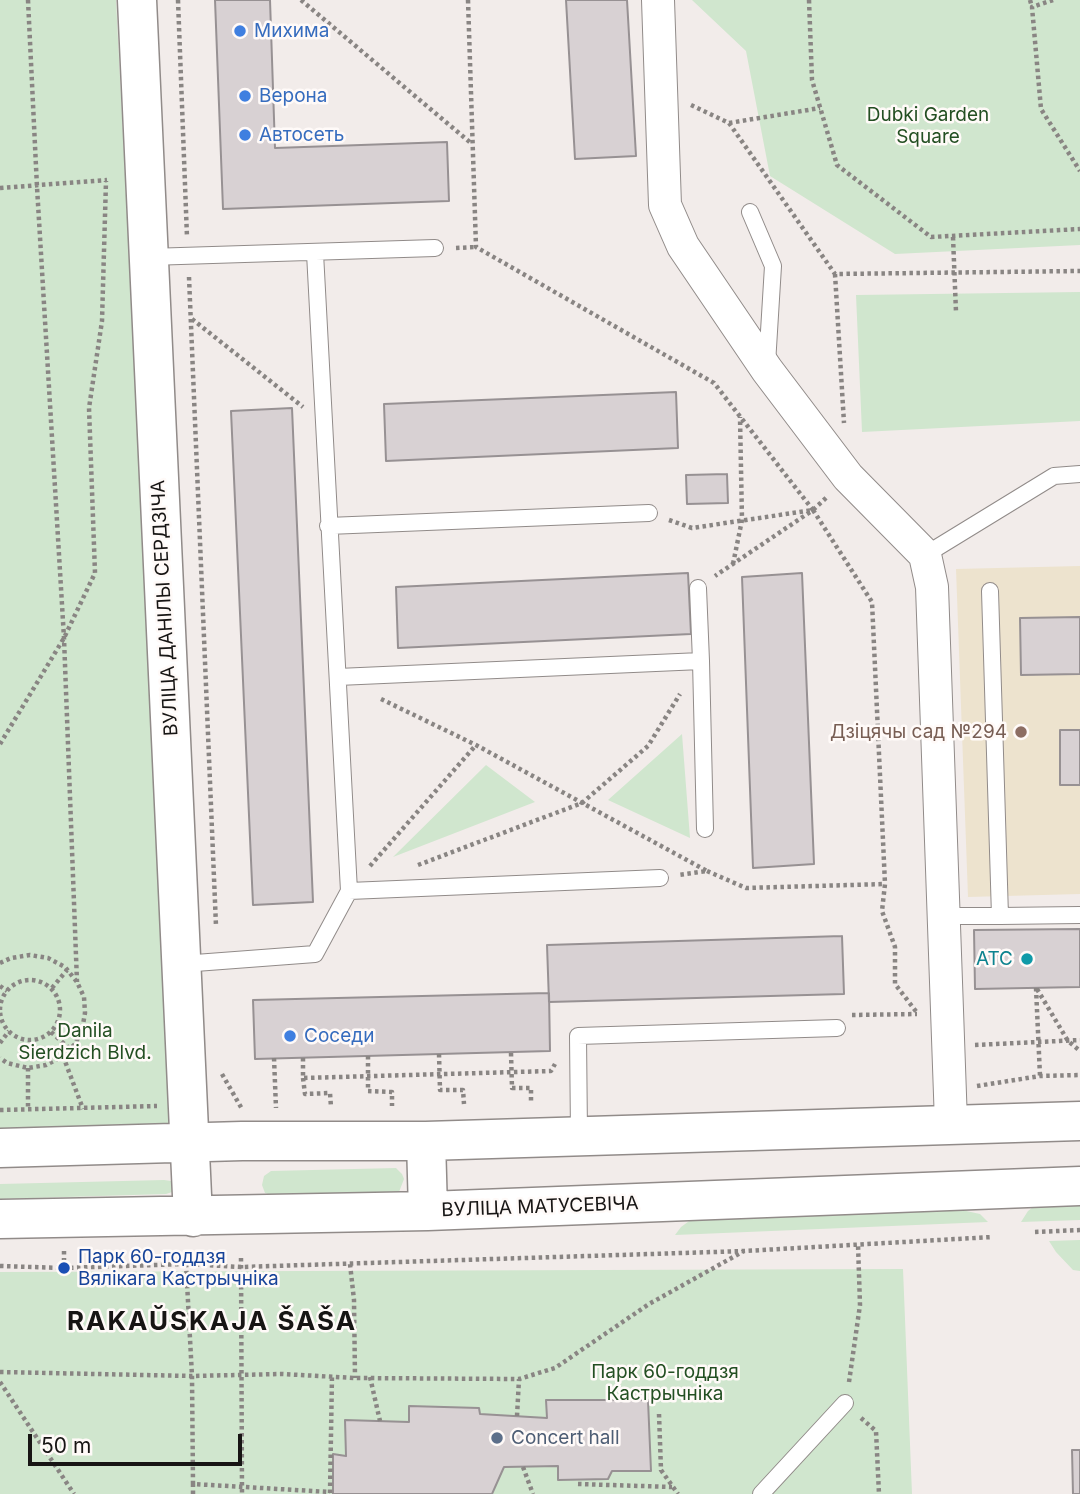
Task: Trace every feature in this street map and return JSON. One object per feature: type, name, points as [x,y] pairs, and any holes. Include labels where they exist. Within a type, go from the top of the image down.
[{"type":"main road","name":"ВУЛІЦА ДАНІЛЫ СЕРДЗІЧА","points":[[137,0],[149,257],[200,963],[190,1142],[193,1217]]},
{"type":"main road","points":[[0,1148],[190,1142],[426,1140],[579,1118],[950,1106],[1080,1121]]},
{"type":"main road","points":[[426,1140],[428,1211]]},
{"type":"main road","name":"ВУЛІЦА МАТУСЕВІЧА","points":[[0,1219],[428,1211],[1080,1186]]},
{"type":"street","points":[[658,0],[665,205],[683,246],[766,370],[848,477],[925,555],[932,587],[950,1106]]},
{"type":"lane","points":[[750,212],[773,266],[766,370]]},
{"type":"lane","points":[[149,257],[435,248]]},
{"type":"lane","points":[[200,963],[315,954],[349,891],[315,253]]},
{"type":"lane","points":[[925,555],[1055,476],[1080,474]]},
{"type":"lane","points":[[328,526],[649,513]]},
{"type":"lane","points":[[698,588],[705,829]]},
{"type":"lane","points":[[989,591],[1000,916]]},
{"type":"lane","points":[[338,677],[701,661]]},
{"type":"lane","points":[[349,891],[660,878]]},
{"type":"lane","points":[[943,916],[1080,915]]},
{"type":"lane","points":[[579,1118],[578,1036],[836,1028]]},
{"type":"lane","points":[[761,1494],[845,1403]]},
{"type":"path","points":[[28,0],[64,638],[77,982]]},
{"type":"path","points":[[177,0],[191,318],[200,963]]},
{"type":"path","points":[[301,0],[473,145]]},
{"type":"path","points":[[468,0],[477,247],[714,383],[813,510],[872,602],[885,884],[882,911],[895,947],[895,984]]},
{"type":"path","points":[[809,0],[811,80],[837,165],[931,237],[1080,229]]},
{"type":"path","points":[[1030,0],[1041,109],[1080,171]]},
{"type":"path","points":[[1032,7],[1053,0]]},
{"type":"path","points":[[662,92],[729,123],[835,274],[848,477]]},
{"type":"path","points":[[729,123],[820,108]]},
{"type":"path","points":[[0,188],[145,177],[185,177]]},
{"type":"path","points":[[0,744],[64,638],[95,573],[89,408],[103,321],[106,181]]},
{"type":"path","points":[[953,237],[956,312]]},
{"type":"path","points":[[835,274],[1080,271]]},
{"type":"path","points":[[191,318],[324,423]]},
{"type":"path","points":[[733,564],[742,520],[740,416]]},
{"type":"path","points":[[649,513],[692,528],[813,510]]},
{"type":"path","points":[[698,588],[813,510]]},
{"type":"path","points":[[414,866],[582,803],[648,746],[701,661]]},
{"type":"path","points":[[338,677],[476,745],[707,871],[746,888],[885,884]]},
{"type":"path","points":[[349,891],[476,745]]},
{"type":"path","points":[[660,878],[707,871]]},
{"type":"path","points":[[0,963],[30,955],[48,958],[67,970],[77,982],[84,997],[85,1013],[82,1030],[63,1056],[46,1065],[28,1068],[7,1063],[0,1058]]},
{"type":"path","points":[[51,988],[67,970]]},
{"type":"path","points":[[24,981],[43,982],[51,988],[60,1005],[60,1015],[51,1032],[43,1038],[33,1040],[23,1039],[9,1031],[0,1009],[7,991],[24,981]]},
{"type":"path","points":[[0,986],[7,991]]},
{"type":"path","points":[[1040,1076],[1036,988],[1068,1041],[1080,1051]]},
{"type":"path","points":[[0,1043],[9,1031]]},
{"type":"path","points":[[51,1032],[70,1049]]},
{"type":"path","points":[[511,1053],[512,1088],[531,1088],[531,1103]]},
{"type":"path","points":[[439,1054],[440,1090],[463,1090],[464,1104]]},
{"type":"path","points":[[63,1056],[83,1109]]},
{"type":"path","points":[[368,1056],[369,1091],[392,1092],[393,1106]]},
{"type":"path","points":[[274,1058],[276,1108]]},
{"type":"path","points":[[222,1064],[222,1077],[242,1107],[242,1117]]},
{"type":"path","points":[[28,1068],[28,1110]]},
{"type":"path","points":[[950,1106],[1040,1076],[1080,1075]]},
{"type":"path","points":[[303,1079],[305,1094],[330,1093],[331,1107],[343,1107]]},
{"type":"path","points":[[518,1104],[531,1103],[579,1118]]},
{"type":"path","points":[[452,1105],[478,1104]]},
{"type":"path","points":[[0,1110],[158,1105]]},
{"type":"path","points":[[229,1106],[254,1107]]},
{"type":"path","points":[[380,1106],[404,1106]]},
{"type":"path","points":[[265,1108],[289,1108]]},
{"type":"path","points":[[1035,1232],[1080,1230]]},
{"type":"path","points":[[0,1266],[64,1268],[186,1264],[241,1267],[350,1264],[745,1251],[992,1237]]},
{"type":"path","points":[[857,1333],[860,1306],[858,1244]]},
{"type":"path","points":[[0,1372],[519,1379],[555,1367],[649,1304],[745,1251]]},
{"type":"path","points":[[241,1258],[242,1491]]},
{"type":"path","points":[[186,1264],[192,1376],[193,1494]]},
{"type":"path","points":[[350,1264],[354,1300],[355,1378]]},
{"type":"path","points":[[193,1484],[242,1491],[330,1493],[332,1375]]},
{"type":"path","points":[[370,1377],[380,1421]]},
{"type":"path","points":[[517,1416],[519,1379]]},
{"type":"path","points":[[0,1382],[74,1494]]},
{"type":"path","points":[[659,1414],[662,1470],[678,1494]]},
{"type":"path","points":[[523,1467],[533,1494]]},
{"type":"path","points":[[578,1484],[672,1487]]},
{"type":"shaded area","name":"Дзіцячы сад №294","points":[[1080,566],[1080,894],[968,897],[956,569]]},
{"type":"green space","name":"Danila Sierdzich Blvd.","points":[[0,0],[116,0],[174,1126],[0,1128]]},
{"type":"green space","name":"Dubki Garden Square","points":[[692,0],[1080,0],[1080,245],[895,254],[770,176],[746,51]]},
{"type":"green space","points":[[1080,292],[1080,421],[862,432],[856,295]]},
{"type":"green space","points":[[682,734],[690,838],[608,800]]},
{"type":"green space","points":[[486,765],[535,802],[393,857]]},
{"type":"green space","points":[[396,1168],[404,1179],[399,1192],[275,1196],[265,1193],[262,1185],[264,1176],[271,1171]]},
{"type":"green space","points":[[171,1181],[174,1187],[172,1192],[0,1199],[0,1184]]},
{"type":"green space","points":[[1080,1200],[1080,1220],[1021,1222],[1037,1204]]},
{"type":"green space","points":[[948,1207],[980,1214],[988,1222],[675,1235],[692,1219]]},
{"type":"green space","points":[[1080,1240],[1080,1271],[1073,1270],[1049,1241]]},
{"type":"green space","name":"Парк 60-годдзя Кастрычніка","points":[[903,1269],[912,1494],[0,1494],[0,1272]]},
{"type":"building","points":[[215,0],[270,0],[275,148],[447,142],[449,201],[223,209]]},
{"type":"building","points":[[566,0],[627,0],[636,156],[575,159]]},
{"type":"building","points":[[676,392],[678,448],[386,461],[384,404]]},
{"type":"building","points":[[292,408],[313,902],[253,905],[231,411]]},
{"type":"building","points":[[727,474],[728,503],[687,504],[686,475]]},
{"type":"building","points":[[688,573],[691,634],[398,648],[396,587]]},
{"type":"building","points":[[802,573],[814,864],[753,868],[742,577]]},
{"type":"building","points":[[1080,617],[1080,674],[1021,675],[1020,618]]},
{"type":"building","points":[[1060,730],[1080,730],[1080,785],[1060,785]]},
{"type":"building","name":"АТС","points":[[1080,929],[1080,987],[975,989],[974,930]]},
{"type":"building","points":[[842,936],[844,994],[549,1002],[547,945]]},
{"type":"building","points":[[549,993],[550,1051],[255,1059],[253,1000]]},
{"type":"building","name":"Concert hall","points":[[546,1400],[648,1400],[651,1471],[612,1471],[608,1479],[558,1480],[558,1466],[504,1467],[492,1494],[333,1494],[333,1454],[346,1456],[345,1420],[409,1422],[409,1406],[479,1408],[480,1414],[547,1418]]},
{"type":"building","points":[[1072,1450],[1080,1450],[1080,1494],[1073,1494]]},
{"type":"place","name":"Михима","points":[[240,31]]},
{"type":"place","name":"Верона","points":[[245,96]]},
{"type":"place","name":"Автосеть","points":[[245,135]]},
{"type":"place","name":"Дзіцячы сад №294","points":[[1021,732]]},
{"type":"place","name":"АТС","points":[[1027,959]]},
{"type":"place","name":"Соседи","points":[[290,1036]]},
{"type":"place","name":"Парк 60-годдзя Вялікага Кастрычніка","points":[[64,1268]]},
{"type":"place","name":"Concert hall","points":[[497,1438]]},
{"type":"district","name":"RAKAŬSKAJA ŠAŠA","points":[[212,1322]]}]
